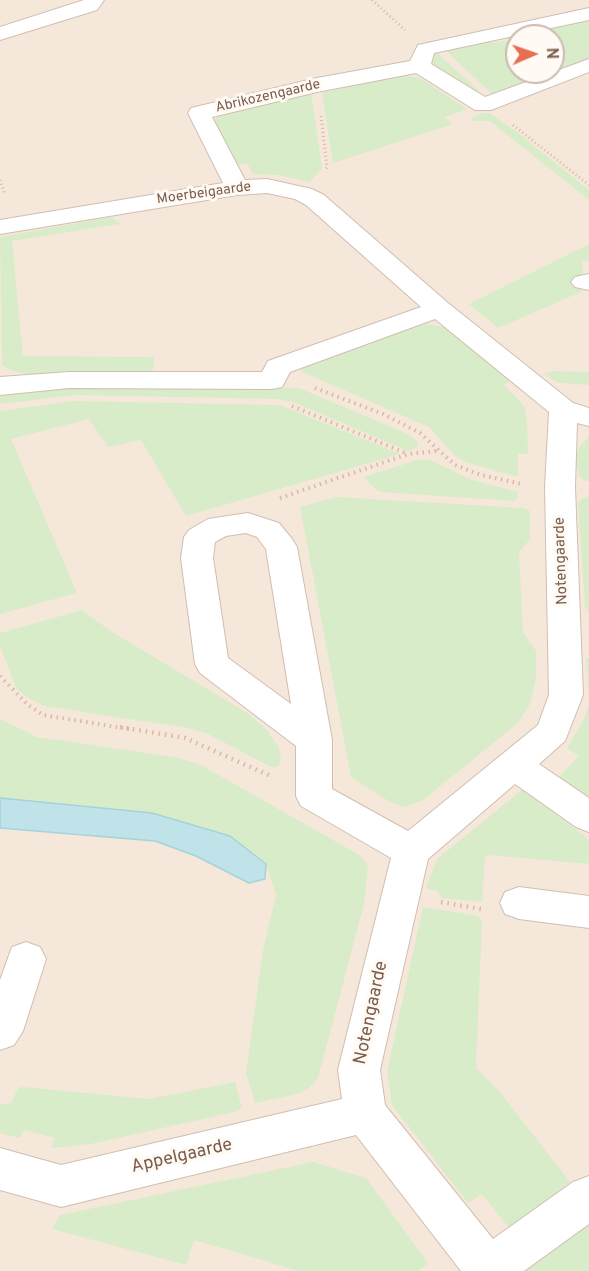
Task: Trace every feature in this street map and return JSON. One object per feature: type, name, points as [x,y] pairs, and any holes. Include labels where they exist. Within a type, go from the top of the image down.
[{"type":"street","points":[[0,34],[90,6],[94,0]]},
{"type":"street","name":"Abrikozengaarde","points":[[237,188],[199,113],[316,86],[589,14]]},
{"type":"street","points":[[422,57],[483,105],[589,65]]},
{"type":"street","name":"Moerbeigaarde","points":[[0,227],[237,188],[267,186],[303,194],[315,200],[439,309],[576,413]]},
{"type":"street","points":[[0,386],[69,380],[272,381],[278,367],[439,309]]},
{"type":"street","points":[[576,413],[576,397],[589,393]]},
{"type":"street","name":"Notengaarde","points":[[364,1113],[359,1070],[411,851],[516,766],[553,732],[566,695],[577,628],[560,487],[576,413]]},
{"type":"street","points":[[314,740],[212,664],[197,558],[200,537],[219,526],[248,523],[268,530],[281,547],[314,740],[314,796],[411,851]]},
{"type":"street","points":[[516,766],[589,817]]},
{"type":"street","points":[[519,903],[589,912]]},
{"type":"street","points":[[0,1032],[9,1018],[26,959]]},
{"type":"street","points":[[364,1113],[489,1270],[589,1197]]},
{"type":"street","name":"Appelgaarde","points":[[0,1169],[61,1186],[364,1113]]},
{"type":"path","points":[[372,0],[422,57]]},
{"type":"path","points":[[303,194],[327,167],[316,86]]},
{"type":"path","points":[[483,105],[509,122],[589,185]]},
{"type":"path","points":[[272,381],[309,386],[383,414],[420,433],[437,451],[455,465],[481,475],[523,484],[560,487]]},
{"type":"path","points":[[248,523],[285,495],[408,454],[437,451]]},
{"type":"path","points":[[0,677],[27,705],[44,715],[185,738],[314,796]]},
{"type":"path","points":[[399,894],[485,910],[519,903]]},
{"type":"shaded area","points":[[0,0],[589,0],[589,1271],[0,1271]]},
{"type":"green space","points":[[589,19],[589,61],[565,70],[564,24]]},
{"type":"green space","points":[[489,39],[494,43],[505,41],[505,84],[524,84],[492,94],[444,49]]},
{"type":"green space","points":[[436,52],[482,94],[472,93],[431,66],[430,59]]},
{"type":"green space","points":[[400,75],[420,78],[467,109],[444,117],[453,124],[333,163],[322,93]]},
{"type":"green space","points":[[311,91],[322,169],[309,182],[279,175],[253,174],[247,163],[235,165],[214,127],[216,117],[226,110]]},
{"type":"green space","points":[[489,113],[513,129],[589,190],[589,200],[490,121],[472,121],[473,117]]},
{"type":"green space","points":[[112,217],[120,224],[12,241],[23,356],[155,357],[153,370],[145,373],[29,375],[2,365],[0,237]]},
{"type":"green space","points":[[589,244],[589,261],[582,261],[583,274],[571,283],[583,291],[498,328],[469,304]]},
{"type":"green space","points":[[425,324],[445,327],[512,379],[504,385],[524,406],[527,421],[528,454],[518,454],[518,477],[468,463],[456,457],[429,427],[302,372],[302,365],[313,360]]},
{"type":"green space","points":[[554,371],[589,372],[589,385],[560,383],[543,374]]},
{"type":"green space","points":[[67,386],[299,388],[408,434],[418,442],[417,447],[408,451],[293,402],[276,399],[75,395],[0,404],[0,396],[24,389]]},
{"type":"green space","points":[[72,401],[280,405],[400,454],[186,516],[141,440],[108,447],[89,419],[11,439],[77,593],[0,614],[0,411]]},
{"type":"green space","points":[[589,437],[589,481],[586,481],[579,477],[576,455],[580,446]]},
{"type":"green space","points":[[417,460],[430,460],[472,480],[518,492],[517,498],[515,501],[381,492],[376,490],[364,477]]},
{"type":"green space","points":[[589,496],[589,613],[585,608],[578,504],[581,499]]},
{"type":"green space","points":[[336,497],[523,508],[529,510],[530,514],[530,539],[519,552],[523,632],[536,651],[536,678],[530,704],[518,723],[423,800],[405,807],[390,802],[351,777],[300,507]]},
{"type":"green space","points":[[82,610],[112,632],[249,714],[267,730],[278,746],[281,756],[277,767],[271,767],[206,733],[187,728],[44,706],[27,697],[16,688],[0,646],[0,633]]},
{"type":"green space","points":[[586,658],[589,658],[589,701]]},
{"type":"green space","points":[[589,701],[589,805],[555,781],[579,756],[567,748],[585,717]]},
{"type":"green space","points":[[0,719],[37,737],[174,757],[199,764],[361,856],[368,866],[364,904],[318,1078],[309,1088],[298,1094],[255,1103],[246,1073],[263,950],[276,895],[266,863],[230,836],[152,813],[0,798]]},
{"type":"green space","points":[[524,788],[589,840],[589,864],[488,855],[485,858],[482,902],[442,898],[437,891],[426,888],[437,859]]},
{"type":"green space","points":[[423,907],[479,916],[482,922],[476,1068],[499,1091],[570,1182],[511,1230],[482,1194],[468,1203],[392,1105],[387,1072]]},
{"type":"green space","points":[[235,1082],[242,1108],[234,1112],[91,1144],[51,1148],[55,1138],[24,1130],[20,1138],[0,1133],[0,1104],[11,1103],[18,1088],[149,1099]]},
{"type":"green space","points":[[313,1162],[366,1178],[428,1263],[418,1271],[299,1271],[194,1240],[186,1265],[52,1229],[60,1215]]},
{"type":"green space","points":[[589,1218],[589,1271],[527,1271],[527,1266]]},
{"type":"water","points":[[0,798],[152,813],[230,836],[266,864],[265,879],[249,883],[196,856],[155,841],[0,828]]}]
